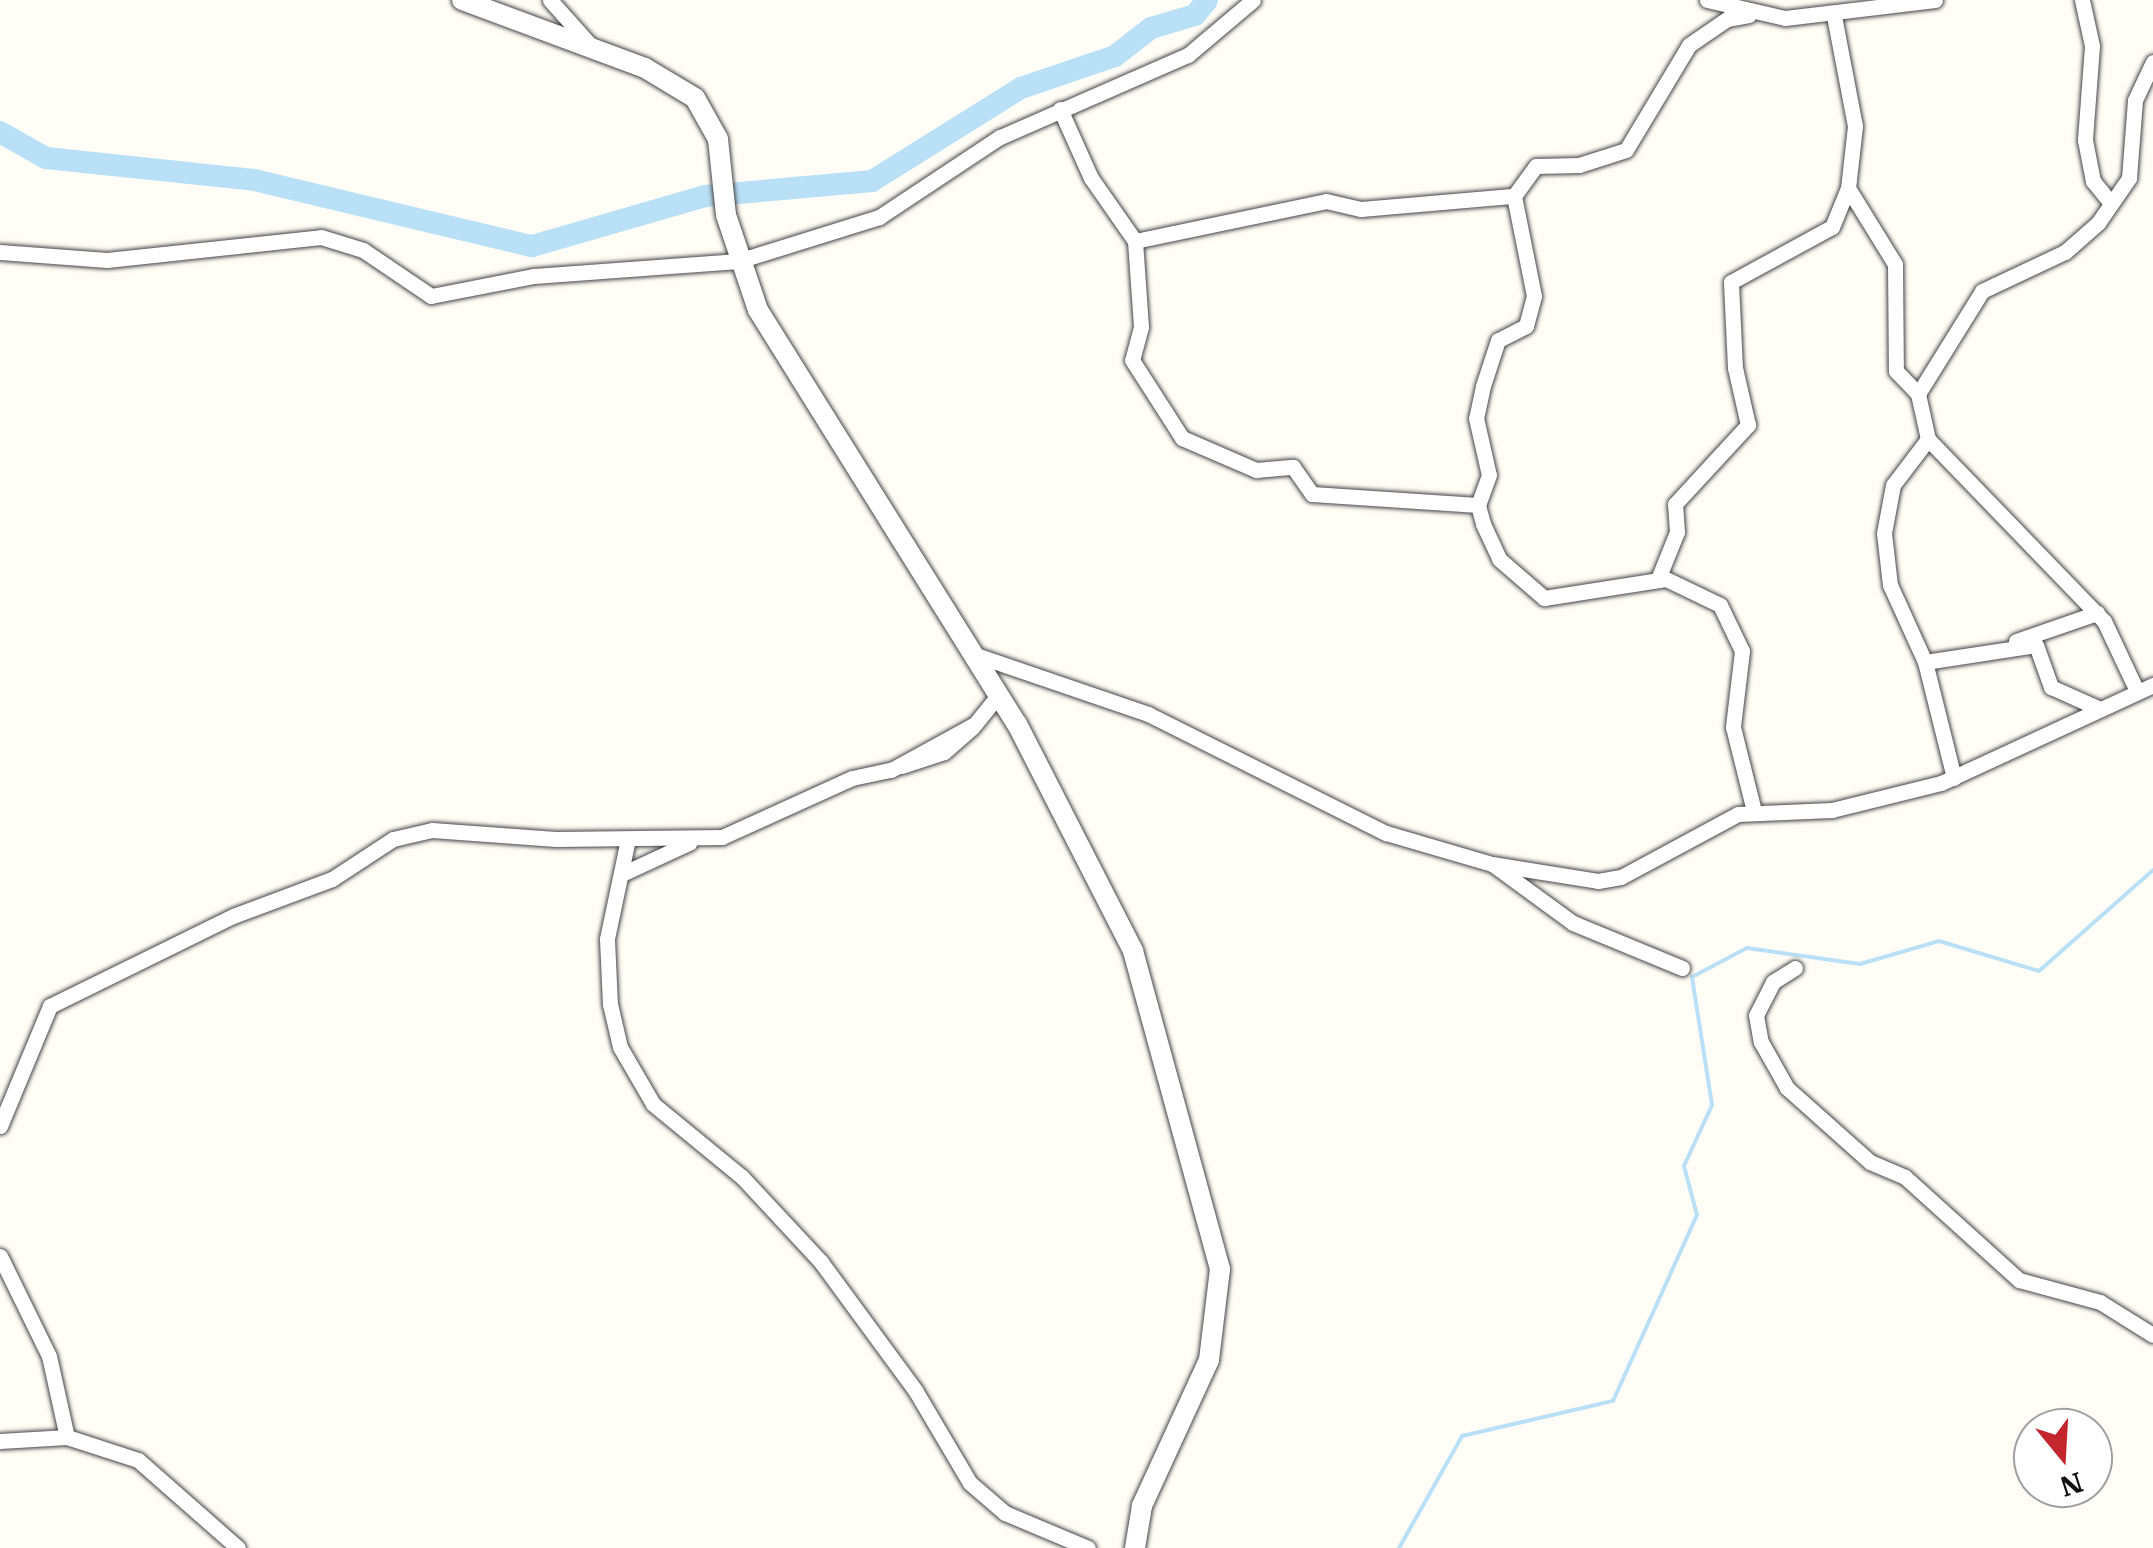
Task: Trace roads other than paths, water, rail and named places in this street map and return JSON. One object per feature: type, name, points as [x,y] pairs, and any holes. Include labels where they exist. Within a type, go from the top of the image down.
[{"type":"street","points":[[462,0],[662,75],[695,98],[718,140],[726,215],[738,261],[782,352],[964,651],[998,696],[1133,951],[1220,1269],[1209,1360],[1142,1506],[1135,1548]]},
{"type":"street","points":[[550,0],[595,50]]},
{"type":"street","points":[[0,252],[107,260],[321,237],[363,250],[431,296],[534,276],[738,261],[879,217],[984,146],[1060,109],[1188,56],[1252,0]]},
{"type":"street","points":[[1707,0],[1749,15]]},
{"type":"street","points":[[1754,811],[1733,727],[1743,662],[1732,620],[1713,600],[1658,578],[1544,598],[1499,559],[1478,505],[1488,482],[1476,418],[1498,340],[1526,326],[1534,296],[1514,196],[1536,166],[1580,165],[1626,150],[1689,45],[1727,19],[1749,15],[1834,16],[1935,0]]},
{"type":"street","points":[[2082,0],[2092,46],[2085,140],[2092,181],[2109,201]]},
{"type":"street","points":[[1658,578],[1677,532],[1675,504],[1748,425],[1735,368],[1732,282],[1832,227],[1848,188],[1856,126],[1834,16]]},
{"type":"street","points":[[1918,394],[1988,284],[2065,252],[2098,223],[2133,169],[2132,114],[2153,62]]},
{"type":"street","points":[[1060,109],[1091,178],[1135,241],[1141,327],[1132,360],[1142,386],[1189,444],[1256,470],[1293,466],[1312,494],[1478,505]]},
{"type":"street","points":[[964,651],[1148,714],[1386,833],[1492,864],[1609,880],[1754,811],[1832,810],[1954,778],[2145,688],[2098,613],[1928,439],[1918,394],[1896,371],[1895,264],[1848,188]]},
{"type":"street","points":[[1135,241],[1326,201],[1362,208],[1514,196]]},
{"type":"street","points":[[1928,439],[1893,485],[1884,533],[1893,599],[1925,662],[1954,778]]},
{"type":"street","points":[[1925,662],[1995,647],[2098,613]]},
{"type":"street","points":[[1995,647],[2036,645],[2050,687],[2100,709]]},
{"type":"street","points":[[624,873],[659,852],[722,837],[852,778],[944,752],[976,724],[998,696]]},
{"type":"street","points":[[0,1126],[50,1006],[233,916],[332,879],[392,839],[444,830],[628,839],[722,837]]},
{"type":"street","points":[[628,839],[624,873],[607,939],[610,1004],[620,1047],[653,1104],[742,1177],[821,1262],[915,1390],[970,1484],[1005,1513],[1088,1548]]},
{"type":"street","points":[[1492,864],[1572,923],[1682,968]]},
{"type":"street","points":[[1795,968],[1773,982],[1756,1015],[1761,1042],[1787,1088],[1870,1162],[1905,1178],[2019,1280],[2100,1302],[2153,1335]]},
{"type":"street","points":[[0,1256],[49,1356],[67,1437]]},
{"type":"street","points":[[0,1441],[67,1437],[138,1460],[238,1548]]},
{"type":"waterway","points":[[0,132],[46,158],[254,180],[532,246],[705,196],[872,181],[1021,88],[1115,56],[1151,28],[1195,15],[1207,0]]},
{"type":"waterway","points":[[1399,1548],[1462,1436],[1613,1401],[1697,1215],[1684,1166],[1712,1105],[1692,977],[1747,948],[1860,964],[1939,941],[2039,971],[2153,870]]}]
